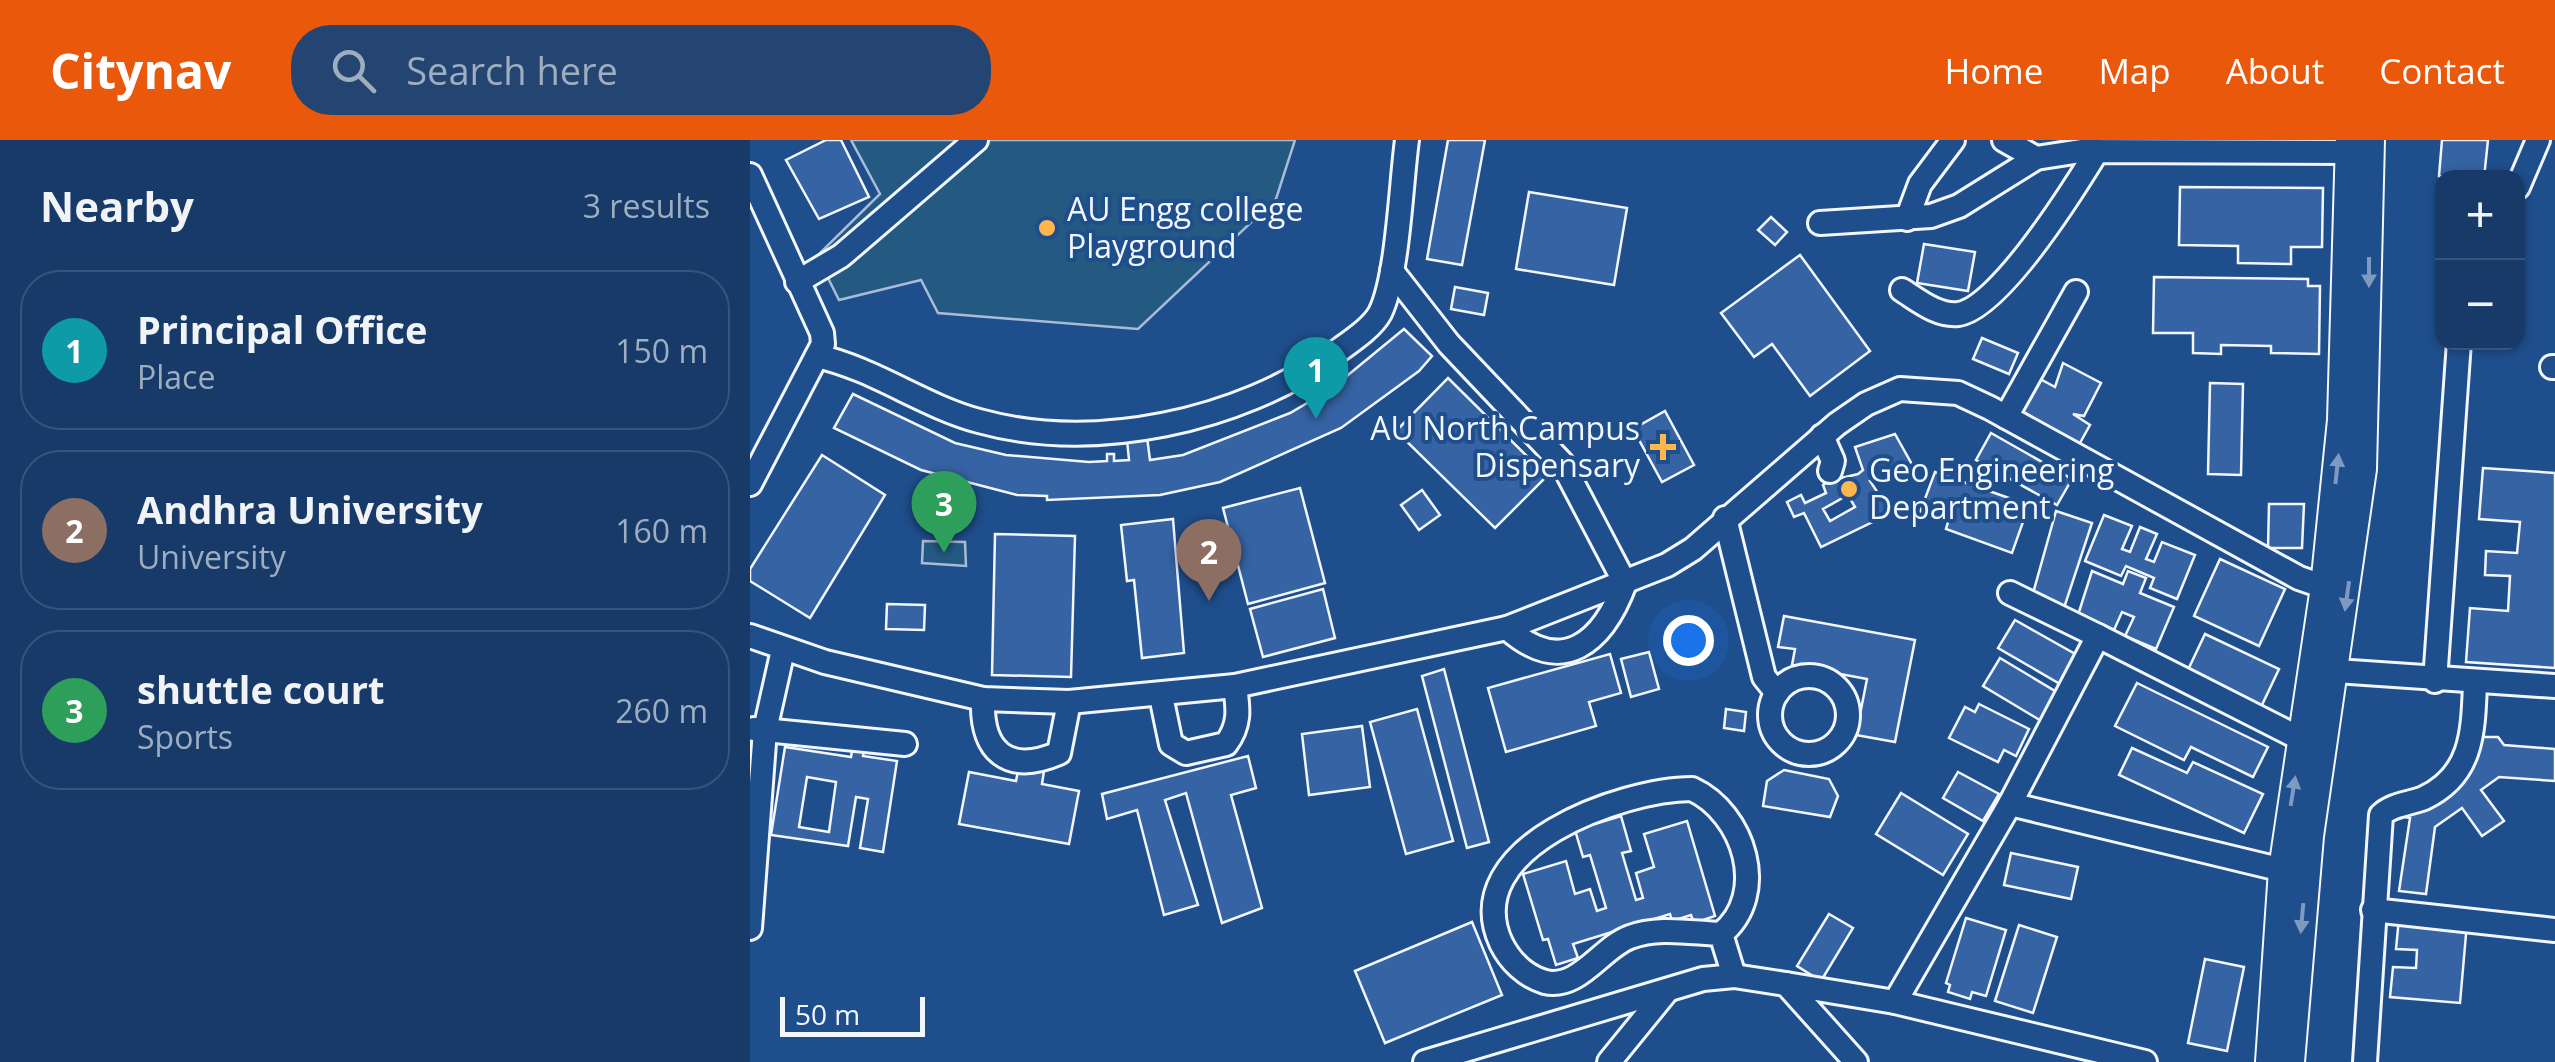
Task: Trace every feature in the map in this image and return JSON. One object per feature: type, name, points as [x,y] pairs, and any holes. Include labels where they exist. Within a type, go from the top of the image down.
[{"type":"main road","points":[[2270,1062],[2283,870],[2325,587],[2342,420],[2357,144]]},
{"type":"main road","points":[[2290,1062],[2309,836],[2355,537],[2368,394],[2357,144]]},
{"type":"street","points":[[797,282],[842,256],[976,140]]},
{"type":"street","points":[[817,356],[882,380],[936,408],[1037,433],[1092,433],[1216,411],[1307,373],[1378,318],[1392,271],[1407,140]]},
{"type":"street","points":[[1906,218],[1920,184],[1954,140]]},
{"type":"street","points":[[2004,140],[2036,158]]},
{"type":"street","points":[[2525,171],[2538,140]]},
{"type":"street","points":[[1820,223],[1906,218],[1959,206],[2036,158],[2096,151],[2357,144]]},
{"type":"street","points":[[1902,290],[1944,313],[1960,314],[1980,304],[2036,244],[2096,151]]},
{"type":"street","points":[[750,484],[817,356],[822,333],[797,282],[760,223],[752,184]]},
{"type":"street","points":[[1392,271],[1449,344],[1562,463],[1624,582],[1612,618],[1593,640],[1550,652],[1529,648],[1507,628]]},
{"type":"street","points":[[2006,417],[2076,292]]},
{"type":"street","points":[[2436,680],[2457,350]]},
{"type":"street","points":[[750,636],[783,650],[984,699],[1069,702],[1235,686],[1507,628],[1624,582],[1693,549],[1822,436],[1866,404],[1900,389],[1958,393],[2299,578],[2325,587]]},
{"type":"street","points":[[1822,436],[1833,461],[1830,471]]},
{"type":"street","points":[[1724,518],[1764,677],[1777,693]]},
{"type":"street","points":[[2010,593],[2301,739]]},
{"type":"street","points":[[1894,1002],[2010,804],[2098,636]]},
{"type":"street","points":[[750,928],[757,729],[783,650]]},
{"type":"street","points":[[2336,671],[2476,684],[2555,686]]},
{"type":"street","points":[[2365,1062],[2380,815],[2438,790],[2457,774],[2473,735],[2476,684]]},
{"type":"street","points":[[1161,696],[1171,744],[1186,753],[1226,744],[1233,735],[1239,710],[1235,686]]},
{"type":"street","points":[[984,699],[982,727],[987,744],[1005,756],[1041,761],[1059,753],[1069,702]]},
{"type":"street","points":[[757,729],[905,744]]},
{"type":"street","points":[[1692,789],[1721,810],[1740,846],[1750,882],[1738,920],[1705,930],[1628,937],[1582,972],[1560,982],[1547,982],[1509,959],[1498,936],[1495,907],[1501,882],[1516,860],[1568,820],[1617,803],[1692,789]]},
{"type":"street","points":[[2010,804],[2283,870]]},
{"type":"street","points":[[2373,910],[2555,930]]},
{"type":"street","points":[[1705,930],[1734,976]]},
{"type":"street","points":[[1426,1062],[1704,979],[1734,976],[1894,1002],[2098,1058],[2145,1062]]},
{"type":"street","points":[[1786,984],[1856,1062]]},
{"type":"street","points":[[1610,1062],[1666,992]]},
{"type":"shaded area","name":"AU Engg college Playground","points":[[851,140],[1295,140],[1276,199],[1138,329],[938,313],[921,280],[839,300],[817,256],[880,194]]},
{"type":"shaded area","points":[[923,541],[965,542],[966,566],[922,563]]},
{"type":"building","points":[[826,140],[841,140],[869,197],[819,219],[786,160]]},
{"type":"building","points":[[1448,140],[1485,140],[1462,265],[1427,259]]},
{"type":"building","points":[[2442,140],[2488,140],[2485,170],[2440,170]]},
{"type":"building","points":[[2180,187],[2323,188],[2322,247],[2291,247],[2291,264],[2238,263],[2238,246],[2179,245]]},
{"type":"building","points":[[1529,192],[1627,208],[1614,285],[1516,269]]},
{"type":"building","points":[[1771,217],[1787,232],[1775,245],[1758,230]]},
{"type":"building","points":[[1924,244],[1975,252],[1968,291],[1917,283]]},
{"type":"building","points":[[1800,255],[1870,351],[1810,396],[1772,344],[1754,357],[1721,313]]},
{"type":"building","points":[[2154,277],[2308,279],[2308,286],[2320,286],[2319,354],[2271,353],[2271,346],[2221,345],[2221,354],[2193,353],[2193,333],[2153,333]]},
{"type":"building","points":[[1455,287],[1488,293],[1484,315],[1451,309]]},
{"type":"building","points":[[1404,329],[1432,356],[1419,371],[1341,428],[1220,482],[1160,495],[1047,500],[1047,496],[1017,495],[921,470],[834,428],[853,394],[955,443],[1006,455],[1089,462],[1107,461],[1107,454],[1114,454],[1114,461],[1129,460],[1127,440],[1147,437],[1150,460],[1183,455],[1290,413],[1331,389]]},
{"type":"building","points":[[1982,338],[2018,353],[2009,374],[1973,359]]},
{"type":"building","points":[[2063,363],[2101,383],[2084,416],[2073,414],[2090,425],[2076,450],[2018,418],[2040,379],[2055,387]]},
{"type":"building","points":[[1448,378],[1547,476],[1495,528],[1396,431]]},
{"type":"building","points":[[2210,383],[2243,384],[2241,475],[2208,474]]},
{"type":"building","name":"AU North Campus Dispensary","points":[[1665,411],[1694,465],[1662,482],[1633,429]]},
{"type":"building","points":[[1991,433],[2072,479],[2057,505],[1976,460]]},
{"type":"building","name":"Geo Engineering Department","points":[[1895,434],[1914,468],[1897,477],[1892,468],[1870,481],[1891,513],[1821,547],[1804,513],[1794,517],[1787,502],[1801,495],[1805,503],[1826,493],[1823,485],[1829,481],[1863,470],[1855,447]],"holes":[[[1848,495],[1855,507],[1830,521],[1823,509]]]},
{"type":"building","points":[[822,455],[885,495],[810,618],[750,581],[750,569]]},
{"type":"building","points":[[2483,468],[2555,473],[2555,668],[2466,662],[2470,608],[2508,611],[2510,576],[2485,575],[2486,551],[2517,553],[2520,522],[2479,519]]},
{"type":"building","points":[[1935,472],[2029,505],[2012,553],[1946,529],[1948,522],[1920,512]]},
{"type":"building","points":[[1300,488],[1325,583],[1248,604],[1223,508]]},
{"type":"building","points":[[1422,490],[1440,515],[1419,530],[1401,505]]},
{"type":"building","points":[[2269,504],[2304,504],[2302,548],[2268,548]]},
{"type":"building","points":[[2056,511],[2092,523],[2064,608],[2032,597]]},
{"type":"building","points":[[2104,515],[2132,526],[2122,549],[2130,552],[2140,527],[2157,534],[2146,559],[2154,562],[2162,542],[2195,555],[2177,599],[2150,588],[2154,578],[2126,566],[2121,576],[2085,561]]},
{"type":"building","points":[[1173,519],[1184,653],[1142,658],[1134,580],[1127,581],[1121,525]]},
{"type":"building","points":[[995,534],[1075,536],[1071,677],[992,675]]},
{"type":"building","points":[[2220,559],[2285,589],[2259,646],[2194,616]]},
{"type":"building","points":[[2092,571],[2123,584],[2128,571],[2146,578],[2140,593],[2174,607],[2156,649],[2125,636],[2134,617],[2122,612],[2114,630],[2078,615]]},
{"type":"building","points":[[1323,589],[1335,638],[1263,657],[1250,609]]},
{"type":"building","points":[[887,604],[925,605],[924,630],[886,629]]},
{"type":"building","points":[[1784,616],[1915,640],[1895,742],[1856,735],[1867,679],[1792,665],[1795,649],[1778,647]]},
{"type":"building","points":[[2015,620],[2077,655],[2060,684],[1998,648]]},
{"type":"building","points":[[2205,634],[2279,669],[2261,707],[2187,672]]},
{"type":"building","points":[[1649,652],[1659,689],[1631,697],[1621,659]]},
{"type":"building","points":[[1610,654],[1621,693],[1589,702],[1596,726],[1506,752],[1488,688]]},
{"type":"building","points":[[2000,658],[2060,694],[2043,722],[1983,686]]},
{"type":"building","points":[[1444,669],[1489,842],[1467,848],[1422,676]]},
{"type":"building","points":[[2137,683],[2268,747],[2253,777],[2191,747],[2184,760],[2115,726]]},
{"type":"building","points":[[1979,704],[2029,729],[2016,756],[2004,750],[1998,762],[1949,738],[1965,707],[1975,712]]},
{"type":"building","points":[[1417,709],[1453,841],[1406,854],[1370,722]]},
{"type":"building","points":[[1726,709],[1746,712],[1744,731],[1724,728]]},
{"type":"building","points":[[1362,726],[1370,787],[1309,795],[1302,734]]},
{"type":"building","points":[[2480,737],[2498,737],[2504,745],[2555,749],[2555,781],[2499,777],[2481,790],[2504,821],[2482,836],[2462,808],[2435,827],[2426,894],[2399,891],[2410,818],[2398,816],[2434,798]]},
{"type":"building","points":[[854,739],[866,740],[863,756],[897,761],[883,852],[860,848],[868,799],[856,797],[848,846],[771,835],[785,747],[851,757]],"holes":[[[807,777],[836,782],[829,832],[799,827]]]},
{"type":"building","points":[[2132,748],[2187,773],[2193,762],[2263,794],[2244,833],[2119,775]]},
{"type":"building","points":[[1248,756],[1256,788],[1231,795],[1262,908],[1222,923],[1186,793],[1165,800],[1198,905],[1164,915],[1137,810],[1107,819],[1102,794]]},
{"type":"building","points":[[1019,766],[1044,771],[1042,784],[1079,791],[1069,844],[959,824],[969,772],[1016,781]]},
{"type":"building","points":[[1784,770],[1829,779],[1838,796],[1830,817],[1763,806],[1767,781]]},
{"type":"building","points":[[1958,772],[1999,794],[1983,821],[1943,798]]},
{"type":"building","points":[[1901,793],[1968,834],[1943,875],[1876,834]]},
{"type":"building","points":[[1621,816],[1631,851],[1622,853],[1636,900],[1643,898],[1636,873],[1654,867],[1644,834],[1687,821],[1715,916],[1694,923],[1691,915],[1672,921],[1670,914],[1573,944],[1578,958],[1556,965],[1548,939],[1543,940],[1523,874],[1566,861],[1575,894],[1590,889],[1597,911],[1606,908],[1590,855],[1583,857],[1575,830]]},
{"type":"building","points":[[2011,853],[2078,867],[2071,899],[2004,885]]},
{"type":"building","points":[[1829,914],[1853,928],[1821,981],[1797,966]]},
{"type":"building","points":[[1966,918],[2006,930],[1986,996],[1972,992],[1970,999],[1948,992],[1950,985],[1946,983]]},
{"type":"building","points":[[2399,918],[2467,923],[2460,1003],[2390,997],[2393,967],[2416,968],[2417,950],[2396,949]]},
{"type":"building","points":[[1472,922],[1502,995],[1385,1043],[1355,971]]},
{"type":"building","points":[[2019,925],[2057,937],[2033,1013],[1995,1001]]},
{"type":"building","points":[[2205,959],[2244,967],[2227,1051],[2188,1043]]},
{"type":"place","name":"AU Engg college Playground","points":[[1047,228]]},
{"type":"place","name":"Principal Office","points":[[1316,419]]},
{"type":"place","name":"AU North Campus Dispensary","points":[[1663,447]]},
{"type":"place","name":"Geo Engineering Department","points":[[1849,489]]},
{"type":"place","name":"shuttle court","points":[[944,553]]},
{"type":"place","name":"Andhra University","points":[[1209,601]]}]
